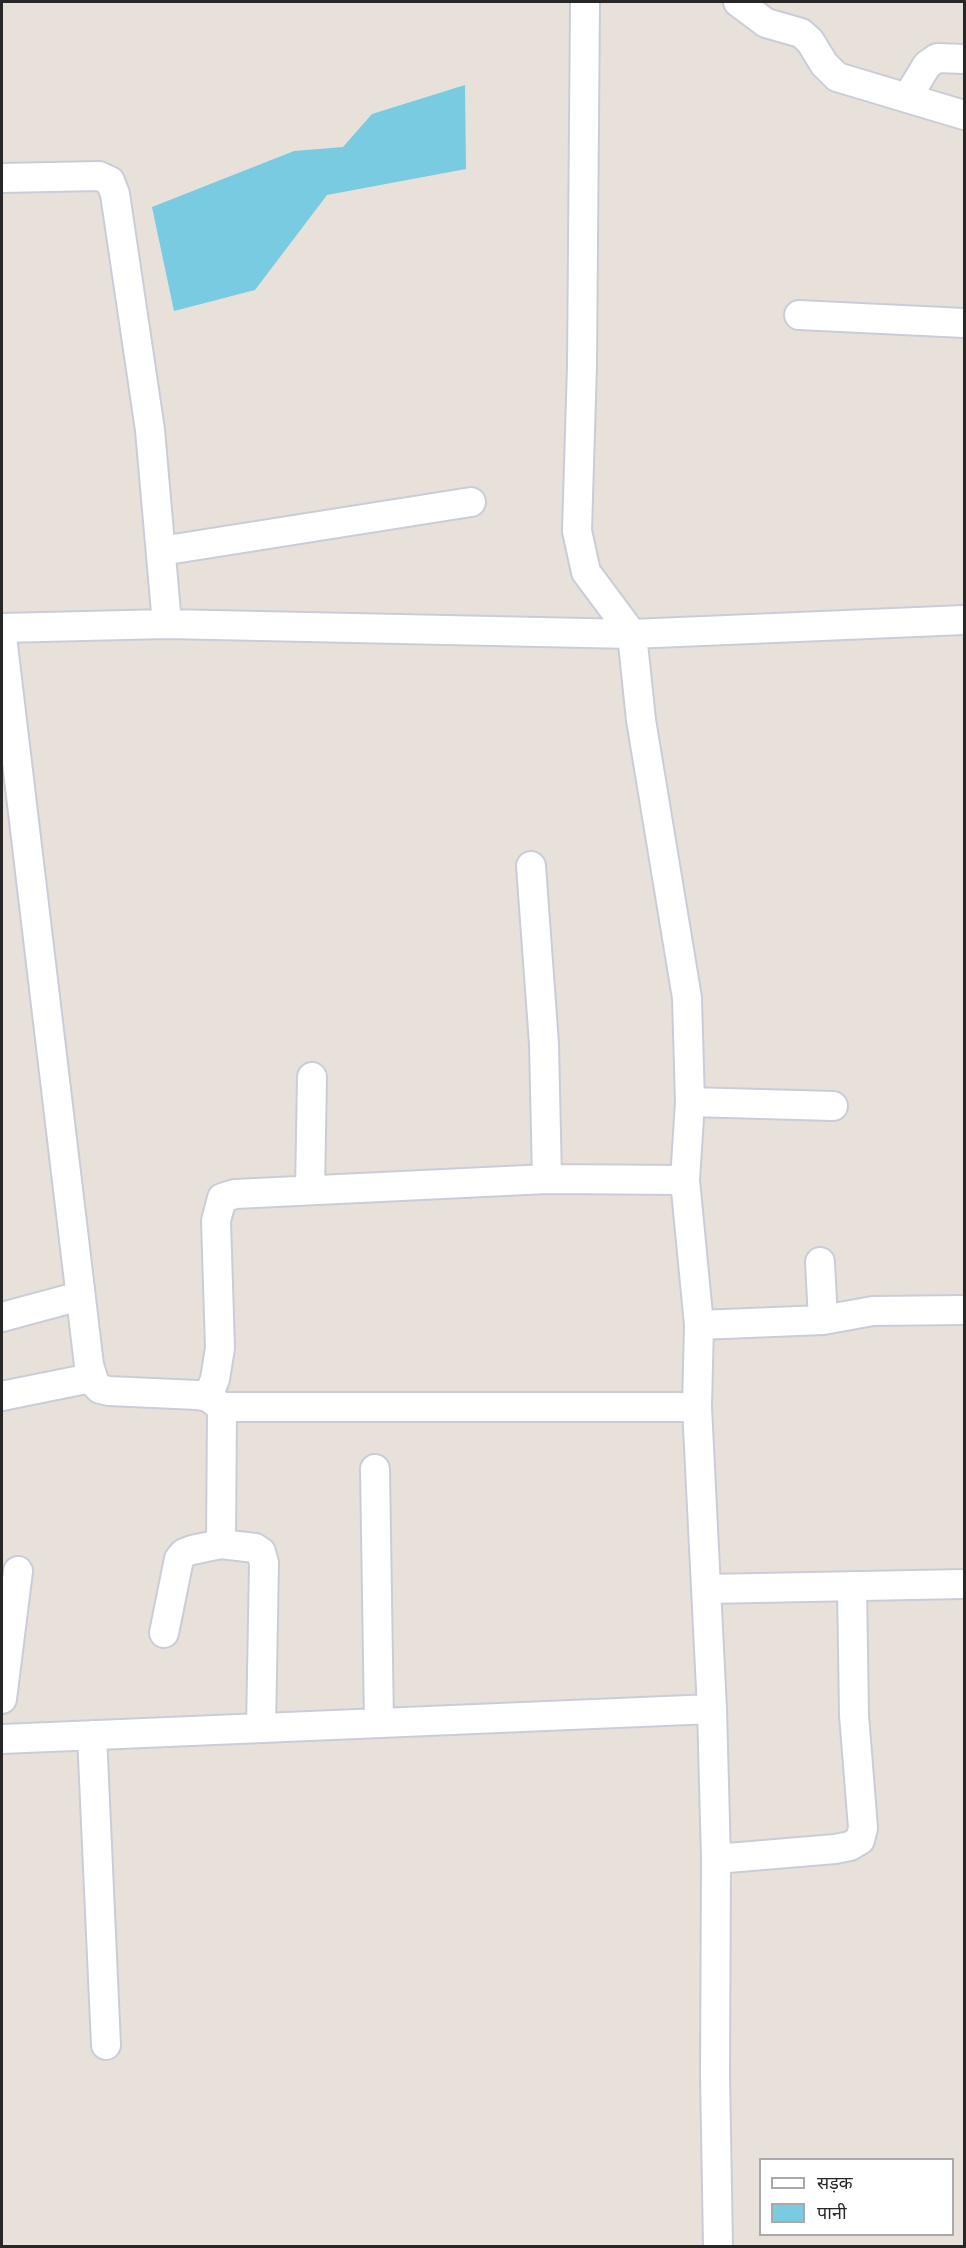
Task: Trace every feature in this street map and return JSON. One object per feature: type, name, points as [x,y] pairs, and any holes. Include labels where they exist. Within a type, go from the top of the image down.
[{"type":"street","points":[[585,2],[582,364],[577,531],[586,572],[632,634],[641,720],[687,998],[690,1102],[685,1180],[699,1324],[697,1407],[707,1589],[716,1859],[715,2075],[718,2247]]},
{"type":"street","points":[[738,2],[766,23],[801,33],[810,41],[824,64],[837,77],[964,115]]},
{"type":"street","points":[[907,98],[927,65],[937,58],[964,59]]},
{"type":"street","points":[[2,178],[99,176],[110,181],[115,194],[150,430],[167,624]]},
{"type":"street","points":[[799,315],[964,323]]},
{"type":"street","points":[[161,551],[471,502]]},
{"type":"street","points":[[2,628],[167,624],[632,634],[964,620]]},
{"type":"street","points":[[2,637],[80,1296],[91,1378],[100,1389],[215,1402],[697,1407]]},
{"type":"street","points":[[531,866],[544,1044],[547,1179]]},
{"type":"street","points":[[310,1190],[312,1077]]},
{"type":"street","points":[[690,1102],[833,1106]]},
{"type":"street","points":[[221,1545],[215,1379],[220,1348],[216,1221],[222,1198],[235,1194],[547,1179],[685,1180]]},
{"type":"street","points":[[820,1262],[823,1320]]},
{"type":"street","points":[[2,1317],[80,1296]]},
{"type":"street","points":[[699,1324],[823,1320],[873,1311],[964,1310]]},
{"type":"street","points":[[2,1396],[91,1378]]},
{"type":"street","points":[[375,1468],[379,1723]]},
{"type":"street","points":[[164,1633],[179,1559],[184,1553],[221,1545],[255,1548],[261,1552],[264,1563],[261,1728]]},
{"type":"street","points":[[2,1699],[18,1571]]},
{"type":"street","points":[[707,1589],[964,1584]]},
{"type":"street","points":[[716,1859],[835,1849],[850,1846],[860,1840],[863,1828],[854,1715],[852,1586]]},
{"type":"street","points":[[2,1739],[712,1709]]},
{"type":"street","points":[[92,1735],[106,2045]]},
{"type":"water","points":[[465,85],[466,169],[327,195],[255,290],[174,311],[152,207],[294,151],[343,147],[372,114]]}]
